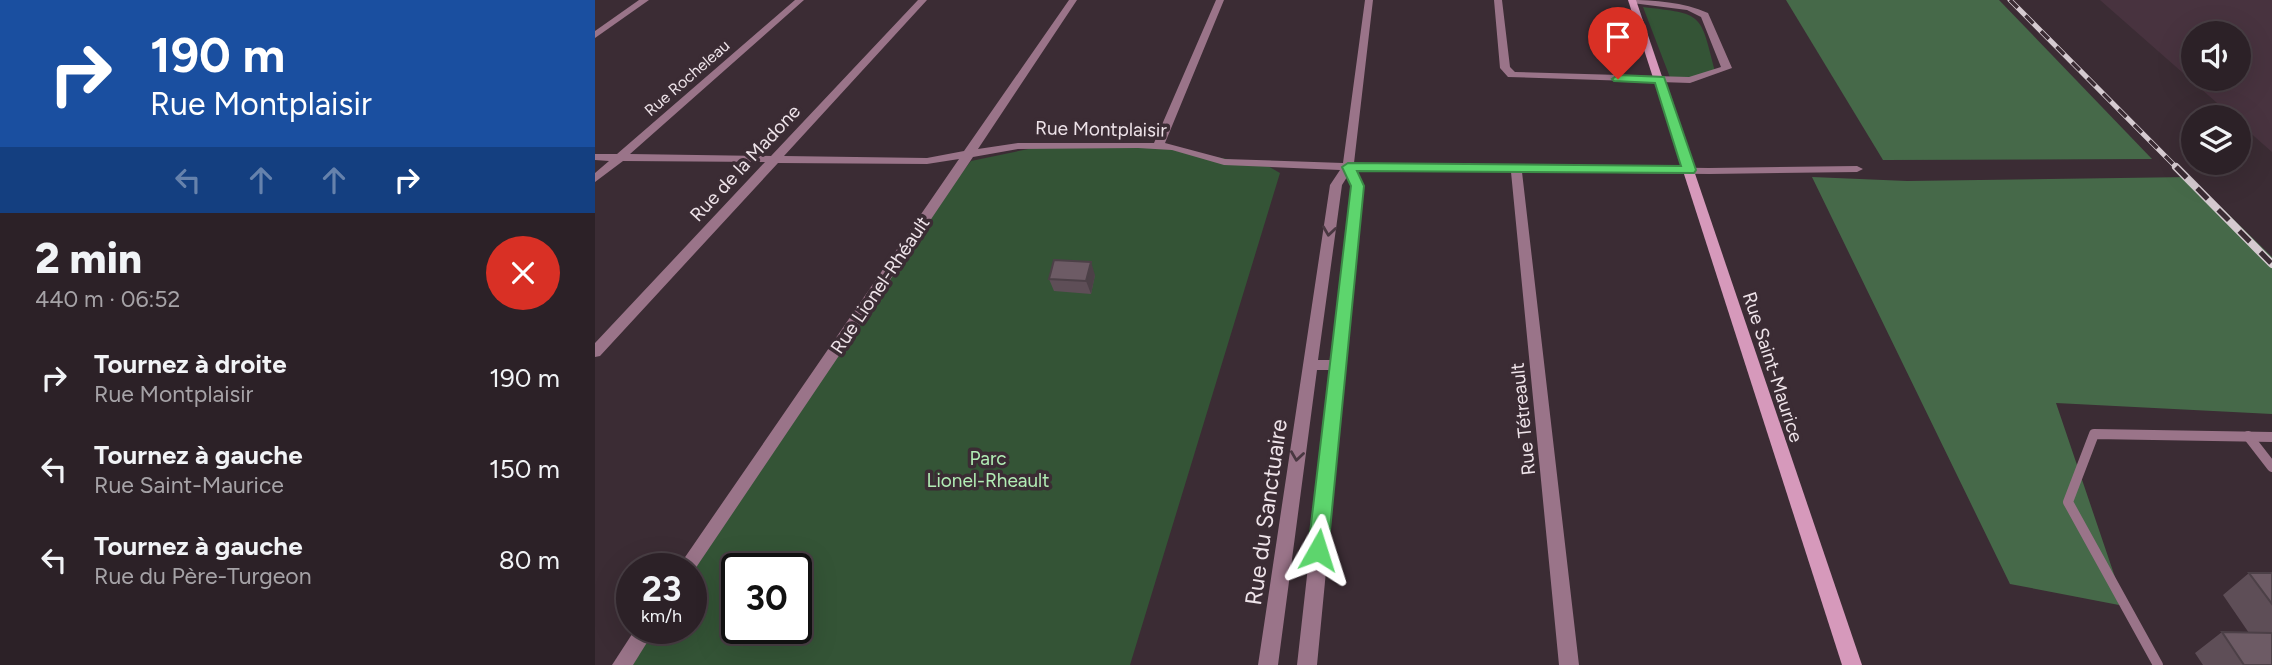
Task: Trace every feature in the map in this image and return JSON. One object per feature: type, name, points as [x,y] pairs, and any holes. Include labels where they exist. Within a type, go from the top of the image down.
[{"type":"street","points":[[595,35],[645,0]]},
{"type":"street","name":"Rue Rocheleau","points":[[595,179],[800,0]]},
{"type":"street","name":"Rue de la Madone","points":[[595,352],[923,0]]},
{"type":"street","name":"Rue Lionel-Rhéault","points":[[698,553],[1073,0]]},
{"type":"street","points":[[1159,145],[1220,0]]},
{"type":"street","name":"Rue du Sanctuaire","points":[[1268,665],[1336,186],[1348,167],[1369,0]]},
{"type":"street","points":[[1498,0],[1505,68],[1512,75],[1660,80]]},
{"type":"street","name":"Rue Saint-Maurice","points":[[1660,80],[1700,78],[1722,72],[1728,66],[1705,15],[1668,3],[1632,0],[1852,665]]},
{"type":"street","name":"Rue Montplaisir","points":[[595,157],[927,161],[1030,146],[1159,145],[1224,162],[1348,167],[1857,169]]},
{"type":"street","name":"Rue du Sanctuaire","points":[[1307,665],[1357,186],[1348,167]]},
{"type":"street","name":"Rue Tétreault","points":[[1516,169],[1569,665]]},
{"type":"street","points":[[1310,365],[1338,365]]},
{"type":"street","points":[[622,665],[636,644]]},
{"type":"lane","points":[[2158,665],[2068,502],[2094,434],[2272,437]]},
{"type":"lane","points":[[2248,436],[2272,467]]},
{"type":"shaded area","points":[[2100,0],[2272,0],[2272,152],[2251,133],[2251,105],[2219,105],[2203,91],[2251,91],[2251,21],[2181,21],[2181,71]]},
{"type":"green space","points":[[1786,0],[1999,0],[2152,159],[1883,160]]},
{"type":"green space","points":[[1643,7],[1678,12],[1696,20],[1702,27],[1715,71],[1693,82],[1671,80]]},
{"type":"green space","name":"Parc Lionel-Rheault","points":[[1038,147],[1158,147],[1268,166],[1280,173],[1130,665],[630,665],[644,644],[707,644],[707,553],[703,553],[898,255],[971,161]]},
{"type":"green space","points":[[1812,177],[1907,181],[2190,177],[2272,257],[2272,414],[2056,403],[2118,586],[2119,605],[2010,584]]},
{"type":"building","points":[[1054,260],[1091,262],[1086,281],[1049,279]]},
{"type":"building","points":[[2249,573],[2272,573],[2272,604]]},
{"type":"building","points":[[2222,632],[2272,633],[2272,665],[2244,665]]},
{"type":"railway","points":[[2010,0],[2178,169]]},
{"type":"railway","points":[[2176,167],[2272,264]]},
{"type":"route","points":[[1318,550],[1357,186],[1348,167],[1689,170],[1660,80],[1618,79]]}]
